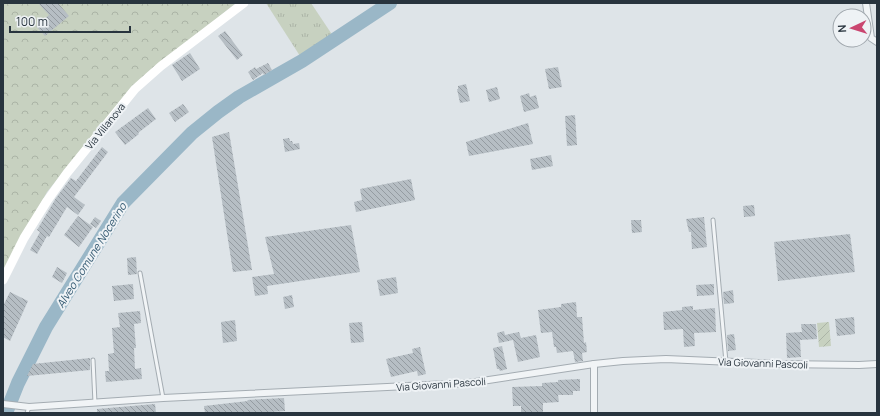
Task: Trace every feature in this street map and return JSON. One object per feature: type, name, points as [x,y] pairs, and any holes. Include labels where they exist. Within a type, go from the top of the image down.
[{"type":"main road","name":"Via Villanova","points":[[3,280],[24,238],[47,201],[67,173],[135,90],[161,66],[244,3]]},
{"type":"street","points":[[866,3],[871,38],[877,42]]},
{"type":"street","name":"Via Giovanni Pascoli","points":[[3,404],[28,410],[163,398],[469,383],[594,364],[666,359],[785,364],[877,364]]},
{"type":"street","points":[[594,364],[594,413]]},
{"type":"lane","points":[[713,220],[726,362]]},
{"type":"lane","points":[[140,273],[163,398]]},
{"type":"lane","points":[[93,360],[95,403]]},
{"type":"green space","points":[[3,3],[236,3],[132,86],[47,192],[3,271]]},
{"type":"green space","points":[[266,3],[311,3],[333,36],[300,56]]},
{"type":"green space","points":[[829,322],[831,346],[819,347],[817,323]]},
{"type":"building","points":[[38,3],[58,3],[69,16],[45,36],[36,26],[49,15]]},
{"type":"building","points":[[225,31],[243,55],[237,60],[218,36]]},
{"type":"building","points":[[190,53],[200,69],[182,81],[172,65]]},
{"type":"building","points":[[268,63],[272,70],[264,75],[263,73],[253,80],[248,72],[255,67],[256,69]]},
{"type":"building","points":[[558,67],[562,87],[549,89],[545,69]]},
{"type":"building","points":[[466,84],[470,101],[460,103],[457,89],[458,86]]},
{"type":"building","points":[[497,87],[500,99],[489,102],[486,90]]},
{"type":"building","points":[[529,93],[530,97],[536,95],[539,108],[524,112],[520,96]]},
{"type":"building","points":[[183,104],[189,112],[175,122],[169,113]]},
{"type":"building","points":[[148,108],[156,119],[125,145],[115,132]]},
{"type":"building","points":[[575,115],[577,145],[567,146],[565,116]]},
{"type":"building","points":[[528,123],[533,144],[469,156],[466,142]]},
{"type":"building","points":[[229,132],[252,270],[233,272],[212,137]]},
{"type":"building","points":[[289,138],[293,144],[299,143],[300,149],[285,152],[283,139]]},
{"type":"building","points":[[102,147],[108,152],[74,197],[85,205],[78,215],[67,207],[49,237],[47,236],[37,254],[30,250],[40,232],[37,230],[56,198],[71,178],[76,181]]},
{"type":"building","points":[[551,155],[553,166],[532,170],[530,159]]},
{"type":"building","points":[[411,179],[415,200],[356,212],[354,202],[362,200],[360,189]]},
{"type":"building","points":[[754,205],[755,216],[744,217],[743,206]]},
{"type":"building","points":[[78,216],[93,227],[79,247],[64,235]]},
{"type":"building","points":[[95,217],[101,221],[96,228],[90,224]]},
{"type":"building","points":[[704,217],[707,247],[692,249],[691,232],[689,232],[686,219]]},
{"type":"building","points":[[631,220],[641,220],[642,232],[632,233]]},
{"type":"building","points":[[351,225],[360,272],[267,286],[268,294],[255,296],[252,277],[274,274],[265,237]]},
{"type":"building","points":[[850,234],[855,272],[778,281],[774,242]]},
{"type":"building","points":[[136,257],[137,274],[128,275],[127,258]]},
{"type":"building","points":[[57,267],[67,273],[62,283],[52,277]]},
{"type":"building","points":[[396,277],[398,293],[380,296],[377,280]]},
{"type":"building","points":[[133,284],[134,299],[114,301],[112,286]]},
{"type":"building","points":[[714,284],[714,295],[697,296],[696,285]]},
{"type":"building","points":[[733,290],[734,303],[724,304],[723,292]]},
{"type":"building","points":[[10,292],[28,301],[10,341],[3,337],[3,306]]},
{"type":"building","points":[[292,295],[294,307],[285,309],[283,297]]},
{"type":"building","points":[[576,302],[577,317],[582,317],[584,343],[586,342],[587,352],[582,353],[583,361],[575,362],[573,351],[557,353],[556,347],[554,347],[552,332],[541,333],[538,310],[561,307],[561,304]]},
{"type":"building","points":[[693,306],[693,310],[715,308],[716,332],[694,333],[695,346],[684,347],[683,329],[664,330],[663,312],[682,310],[682,307]]},
{"type":"building","points":[[140,311],[141,323],[134,324],[136,348],[134,348],[135,369],[141,368],[142,379],[106,382],[105,371],[109,371],[108,354],[114,353],[112,328],[120,327],[118,313]]},
{"type":"building","points":[[854,317],[855,334],[837,336],[835,319]]},
{"type":"building","points":[[235,320],[237,341],[223,343],[221,322]]},
{"type":"building","points":[[362,322],[364,342],[351,343],[349,323]]},
{"type":"building","points":[[801,324],[816,324],[817,339],[800,340],[801,357],[787,358],[786,333],[802,332]]},
{"type":"building","points":[[504,331],[505,335],[519,332],[521,338],[536,335],[540,357],[518,362],[513,340],[499,343],[497,333]]},
{"type":"building","points":[[734,334],[736,350],[728,351],[727,335]]},
{"type":"building","points":[[502,346],[507,369],[500,371],[497,369],[493,348]]},
{"type":"building","points":[[420,347],[426,374],[418,376],[417,371],[391,377],[386,359],[413,353],[412,349]]},
{"type":"building","points":[[90,358],[90,370],[27,376],[33,364]]},
{"type":"building","points":[[580,379],[580,391],[573,391],[573,395],[558,395],[559,402],[543,403],[543,413],[521,413],[521,406],[513,406],[512,387],[542,386],[542,383],[558,382],[558,380]]},
{"type":"building","points":[[284,398],[285,411],[256,413],[205,413],[204,406],[248,401],[247,400]]},
{"type":"building","points":[[155,404],[156,413],[97,413],[97,409]]},
{"type":"waterway","name":"Alveo Comune Nocerino","points":[[6,413],[18,383],[46,327],[123,203],[192,133],[218,112],[239,97],[302,61],[390,3]]}]
